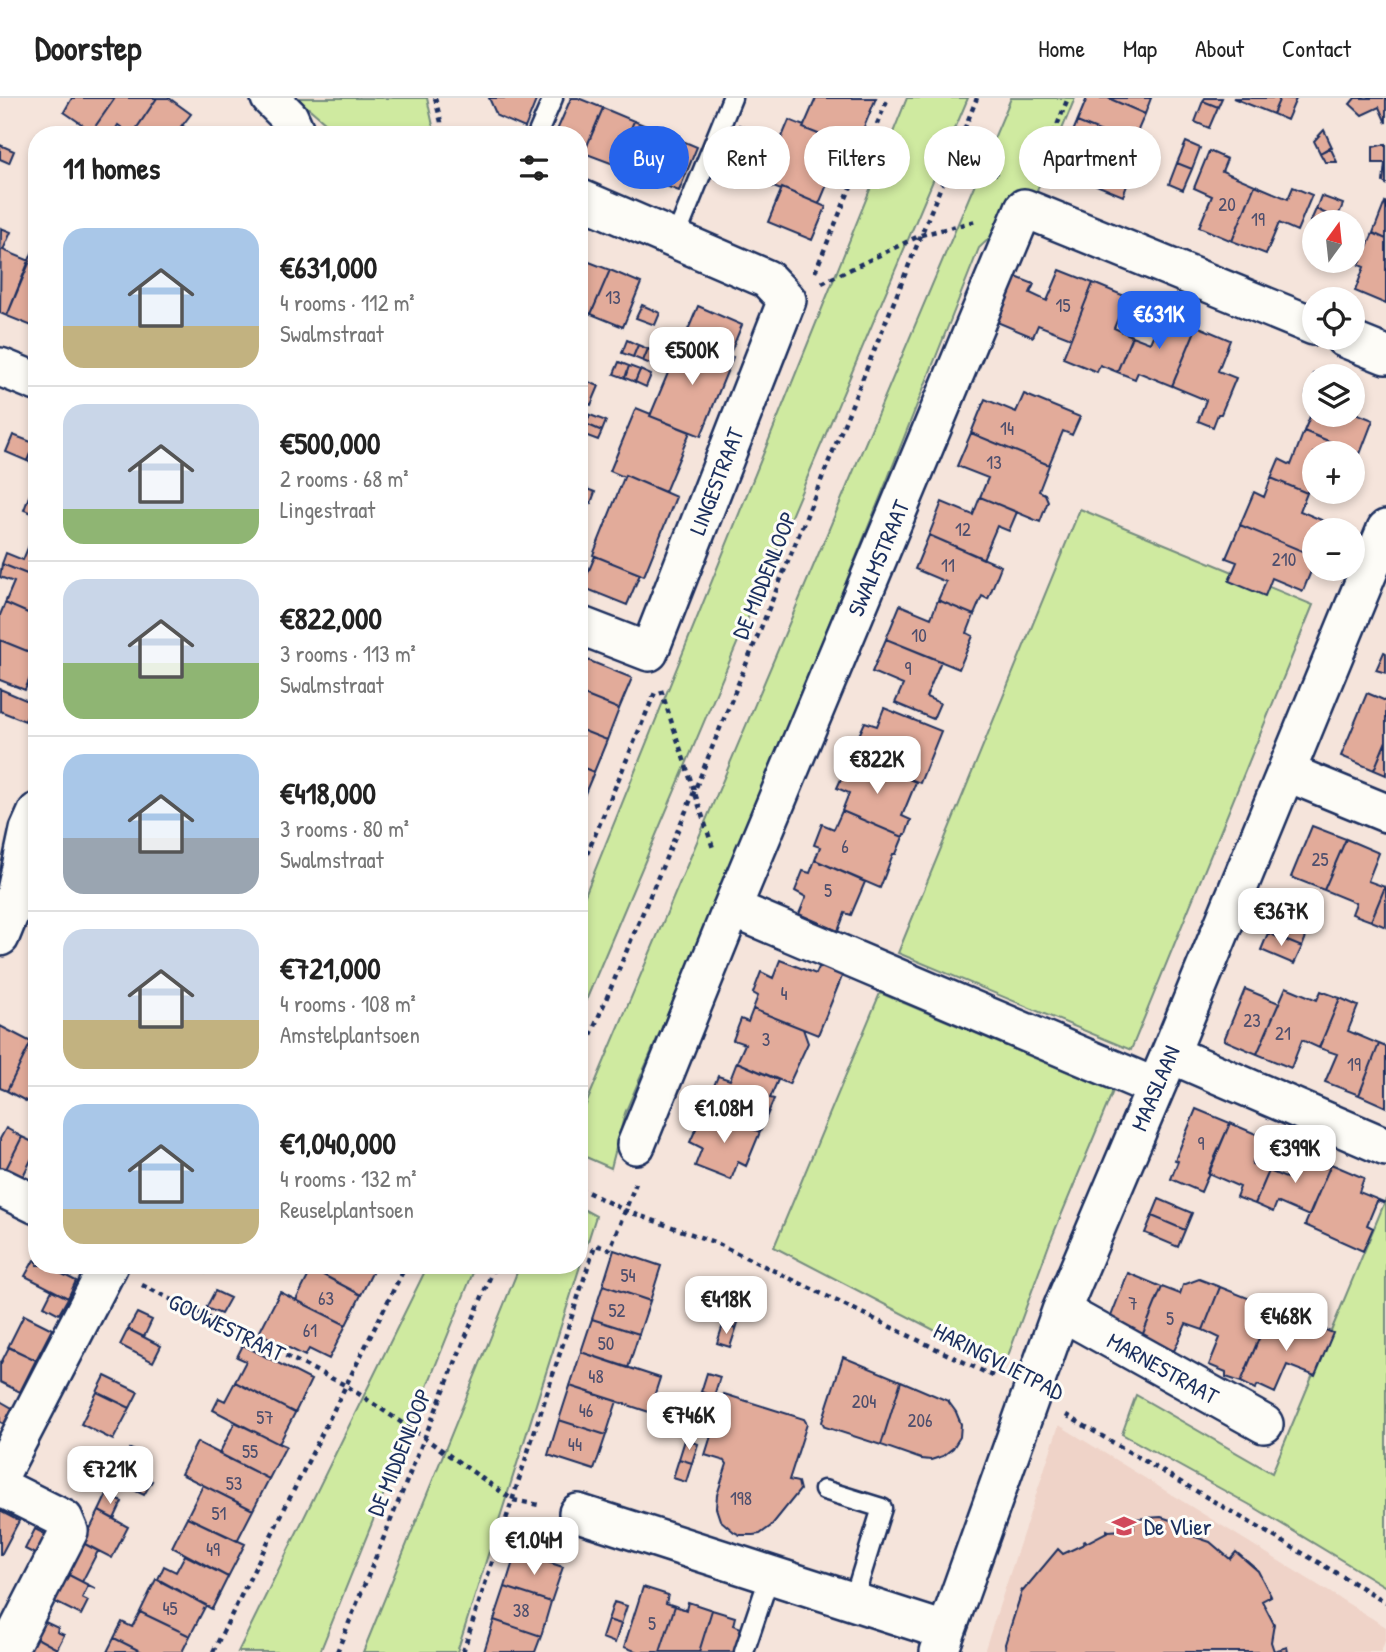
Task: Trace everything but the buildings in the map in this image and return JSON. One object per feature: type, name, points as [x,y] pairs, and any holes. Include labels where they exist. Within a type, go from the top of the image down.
[{"type":"street","points":[[270,98],[289,117],[293,126]]},
{"type":"street","points":[[588,202],[767,279],[787,300]]},
{"type":"street","points":[[1024,208],[1302,321]]},
{"type":"street","name":"SWALMSTRAAT","points":[[636,1145],[1024,208]]},
{"type":"street","name":"LINGESTRAAT","points":[[588,628],[649,652],[787,300]]},
{"type":"street","points":[[1365,346],[1386,355]]},
{"type":"street","points":[[0,367],[28,378]]},
{"type":"street","name":"MAASLAAN","points":[[942,1642],[1061,1311],[1386,529]]},
{"type":"street","points":[[1286,772],[1386,813]]},
{"type":"street","points":[[0,874],[28,829]]},
{"type":"street","points":[[0,937],[13,905],[28,842]]},
{"type":"street","points":[[732,908],[1163,1070],[1386,1147]]},
{"type":"street","points":[[0,1187],[28,1201]]},
{"type":"street","points":[[0,1475],[104,1274]]},
{"type":"street","name":"MARNESTRAAT","points":[[1061,1311],[1264,1424]]},
{"type":"street","points":[[0,1487],[64,1519],[69,1531],[7,1652]]},
{"type":"street","points":[[578,1513],[853,1601],[942,1642]]},
{"type":"lane","points":[[541,126],[553,98]]},
{"type":"lane","points":[[675,239],[732,98]]},
{"type":"lane","points":[[824,1490],[882,1508],[853,1601]]},
{"type":"lane","points":[[744,1652],[770,1575]]},
{"type":"path","points":[[435,98],[441,126]]},
{"type":"path","points":[[787,300],[817,270],[888,98]]},
{"type":"path","name":"DE MIDDENLOOP","points":[[965,126],[977,98]]},
{"type":"path","points":[[1024,208],[1068,98]]},
{"type":"path","points":[[1005,184],[1024,208]]},
{"type":"path","name":"DE MIDDENLOOP","points":[[588,1042],[694,792],[940,189]]},
{"type":"path","points":[[787,300],[921,235],[1024,208]]},
{"type":"path","points":[[588,852],[659,683],[732,908]]},
{"type":"path","name":"HARINGVLIETPAD","points":[[588,1192],[624,1210],[714,1242],[1031,1394],[1386,1602]]},
{"type":"path","points":[[588,1267],[595,1245],[610,1249],[624,1210]]},
{"type":"path","name":"GOUWESTRAAT","points":[[124,1274],[347,1386],[513,1500]]},
{"type":"path","points":[[213,1652],[402,1274]]},
{"type":"path","name":"DE MIDDENLOOP","points":[[337,1652],[491,1274]]},
{"type":"path","points":[[463,1652],[586,1274]]},
{"type":"path","points":[[513,1500],[578,1513]]},
{"type":"shaded area","name":"De Vlier","points":[[1059,1425],[1386,1627],[1386,1638],[1381,1652],[984,1652]]},
{"type":"green space","points":[[297,98],[427,98],[433,126],[336,126],[326,123]]},
{"type":"green space","points":[[907,98],[968,98],[956,126],[924,126],[924,189],[929,189],[588,996],[588,888],[870,189],[910,189],[910,126],[896,126]]},
{"type":"green space","points":[[1011,98],[1075,98],[1063,126],[1019,126],[1019,189],[1037,189],[1035,195],[979,248],[731,867],[625,1113],[611,1168],[588,1158],[588,1100],[973,189],[1005,189],[1005,126],[999,126]]},
{"type":"green space","points":[[1080,509],[1313,605],[1131,1050],[898,953]]},
{"type":"green space","points":[[880,993],[1113,1091],[1050,1242],[1005,1364],[982,1355],[774,1247]]},
{"type":"green space","points":[[1386,1199],[1386,1587],[1252,1506],[1122,1434],[1136,1395],[1272,1473]]},
{"type":"green space","points":[[588,1212],[596,1216],[588,1241]]},
{"type":"green space","points":[[424,1274],[472,1274],[320,1652],[238,1652]]},
{"type":"green space","points":[[516,1274],[578,1274],[457,1652],[363,1652]]},
{"type":"place","name":"De Vlier","points":[[1124,1526]]}]
